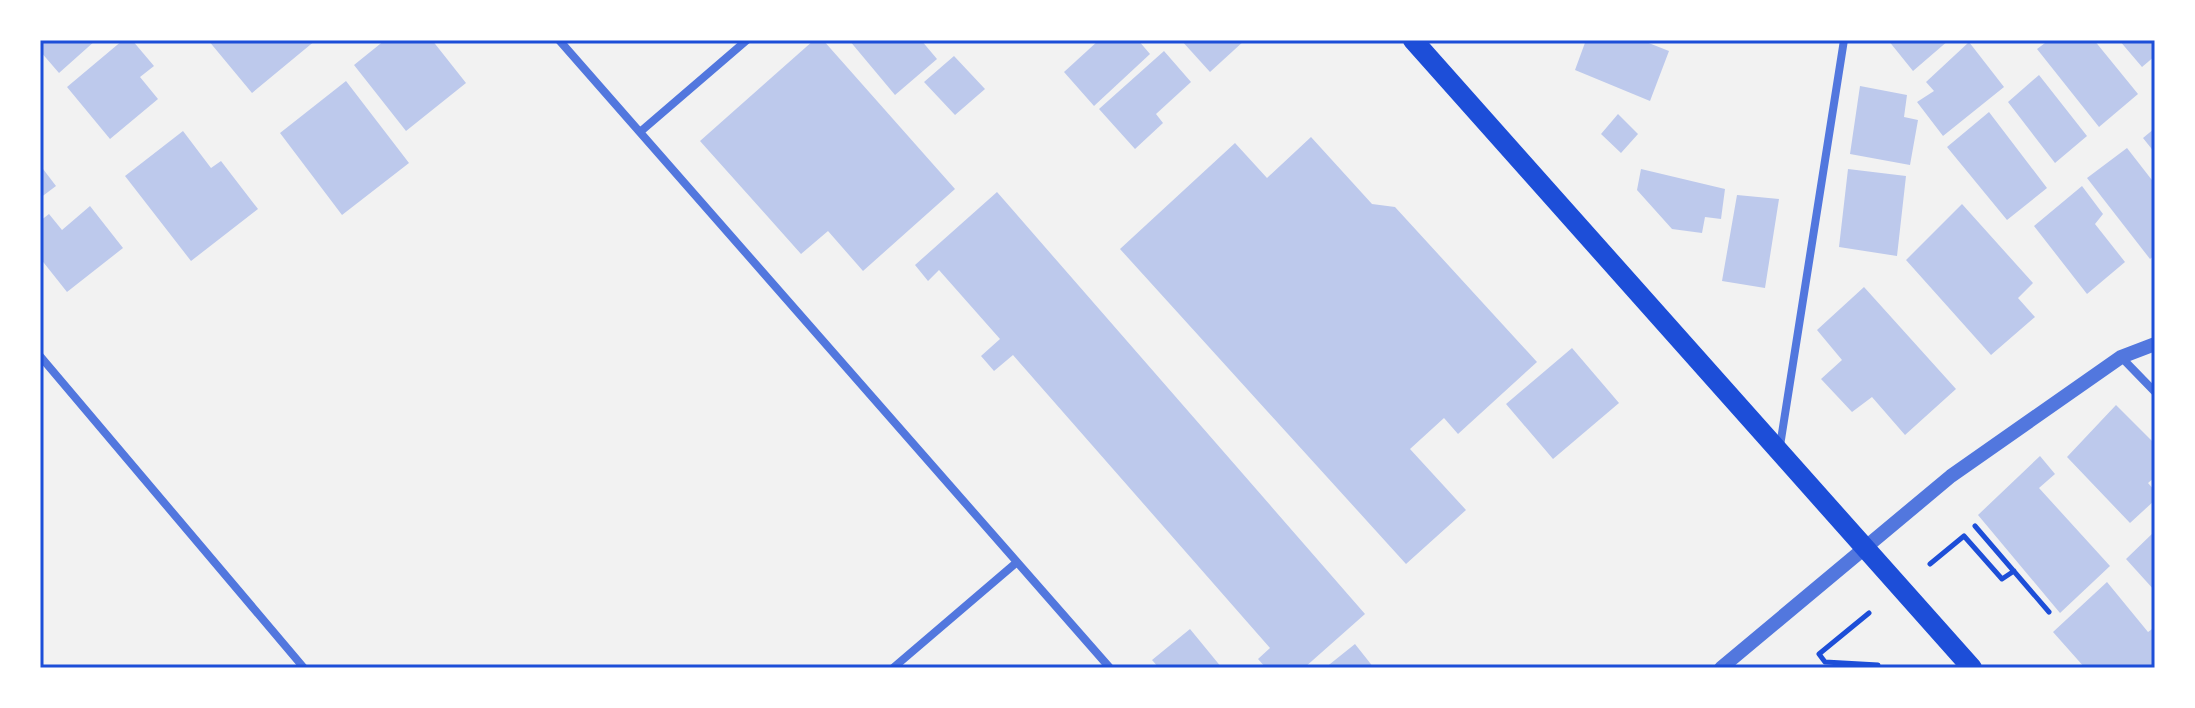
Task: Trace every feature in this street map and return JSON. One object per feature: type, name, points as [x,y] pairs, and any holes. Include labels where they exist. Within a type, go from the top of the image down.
[{"type":"main road","points":[[1413,40],[1972,668]]},
{"type":"street","points":[[559,40],[1110,668]]},
{"type":"street","points":[[640,132],[747,40]]},
{"type":"street","points":[[1779,451],[1844,40]]},
{"type":"street","points":[[1721,668],[1951,476],[2121,357],[2155,344]]},
{"type":"street","points":[[40,356],[304,668]]},
{"type":"street","points":[[2121,357],[2155,392]]},
{"type":"street","points":[[893,668],[1017,562]]},
{"type":"path","points":[[1975,526],[2049,612]]},
{"type":"path","points":[[1964,536],[2002,579],[2014,571]]},
{"type":"path","points":[[1825,662],[1878,665],[1878,668]]},
{"type":"building","points":[[40,40],[96,40],[59,73],[40,51]]},
{"type":"building","points":[[123,40],[132,40],[154,66],[140,77],[158,99],[110,139],[67,87]]},
{"type":"building","points":[[208,40],[316,40],[252,93]]},
{"type":"building","points":[[385,40],[432,40],[466,83],[406,131],[354,65]]},
{"type":"building","points":[[814,40],[823,40],[955,189],[863,271],[828,231],[801,254],[700,141]]},
{"type":"building","points":[[849,40],[921,40],[937,59],[895,95]]},
{"type":"building","points":[[1099,40],[1138,40],[1150,54],[1094,106],[1064,72]]},
{"type":"building","points":[[1181,40],[1245,40],[1210,72]]},
{"type":"building","points":[[1586,40],[1641,40],[1669,51],[1650,101],[1575,70]]},
{"type":"building","points":[[1888,40],[1949,40],[1913,71]]},
{"type":"building","points":[[2049,40],[2094,40],[2138,94],[2099,127],[2037,49]]},
{"type":"building","points":[[2119,40],[2155,40],[2155,56],[2142,67]]},
{"type":"building","points":[[1969,42],[2004,87],[1943,136],[1917,102],[1934,91],[1926,82]]},
{"type":"building","points":[[1164,51],[1191,82],[1156,114],[1163,123],[1135,149],[1099,109]]},
{"type":"building","points":[[954,56],[985,89],[955,115],[924,82]]},
{"type":"building","points":[[2039,75],[2087,136],[2055,163],[2008,102]]},
{"type":"building","points":[[346,81],[409,163],[342,215],[280,133]]},
{"type":"building","points":[[1860,86],[1907,95],[1904,117],[1918,120],[1910,165],[1850,154]]},
{"type":"building","points":[[1989,112],[2047,188],[2007,220],[1947,147]]},
{"type":"building","points":[[1618,114],[1638,134],[1621,153],[1601,134]]},
{"type":"building","points":[[2155,128],[2155,153],[2143,138]]},
{"type":"building","points":[[183,131],[211,168],[221,161],[258,209],[191,261],[125,176]]},
{"type":"building","points":[[1311,137],[1372,204],[1395,207],[1537,362],[1458,434],[1444,418],[1410,449],[1466,510],[1406,564],[1120,249],[1235,143],[1267,178]]},
{"type":"building","points":[[2127,148],[2155,184],[2155,255],[2150,259],[2087,178]]},
{"type":"building","points":[[40,165],[56,186],[40,198]]},
{"type":"building","points":[[1641,169],[1725,189],[1721,219],[1705,217],[1702,233],[1672,229],[1637,190]]},
{"type":"building","points":[[1848,169],[1906,176],[1897,256],[1839,247]]},
{"type":"building","points":[[2082,186],[2103,214],[2095,224],[2125,262],[2087,294],[2034,226]]},
{"type":"building","points":[[997,192],[1365,614],[1304,668],[1266,668],[1258,659],[1270,648],[1013,355],[994,371],[981,356],[1000,339],[939,270],[928,281],[915,265]]},
{"type":"building","points":[[1737,195],[1779,199],[1765,288],[1722,281]]},
{"type":"building","points":[[1962,204],[2033,283],[2018,298],[2035,317],[1991,355],[1906,260]]},
{"type":"building","points":[[90,206],[123,248],[67,292],[40,258],[40,221],[49,214],[62,230]]},
{"type":"building","points":[[1864,287],[1956,389],[1905,435],[1872,397],[1852,412],[1821,379],[1842,360],[1817,330]]},
{"type":"building","points":[[1572,348],[1619,403],[1553,459],[1506,404]]},
{"type":"building","points":[[2116,405],[2155,444],[2155,477],[2148,483],[2155,491],[2155,500],[2130,523],[2067,457]]},
{"type":"building","points":[[2040,456],[2055,474],[2039,488],[2110,566],[2060,613],[1978,515]]},
{"type":"building","points":[[2155,531],[2155,591],[2126,559]]},
{"type":"building","points":[[2107,582],[2148,632],[2155,627],[2155,668],[2085,668],[2053,632]]},
{"type":"building","points":[[1190,629],[1222,668],[1159,668],[1152,660]]},
{"type":"building","points":[[1355,644],[1374,668],[1325,668]]}]
